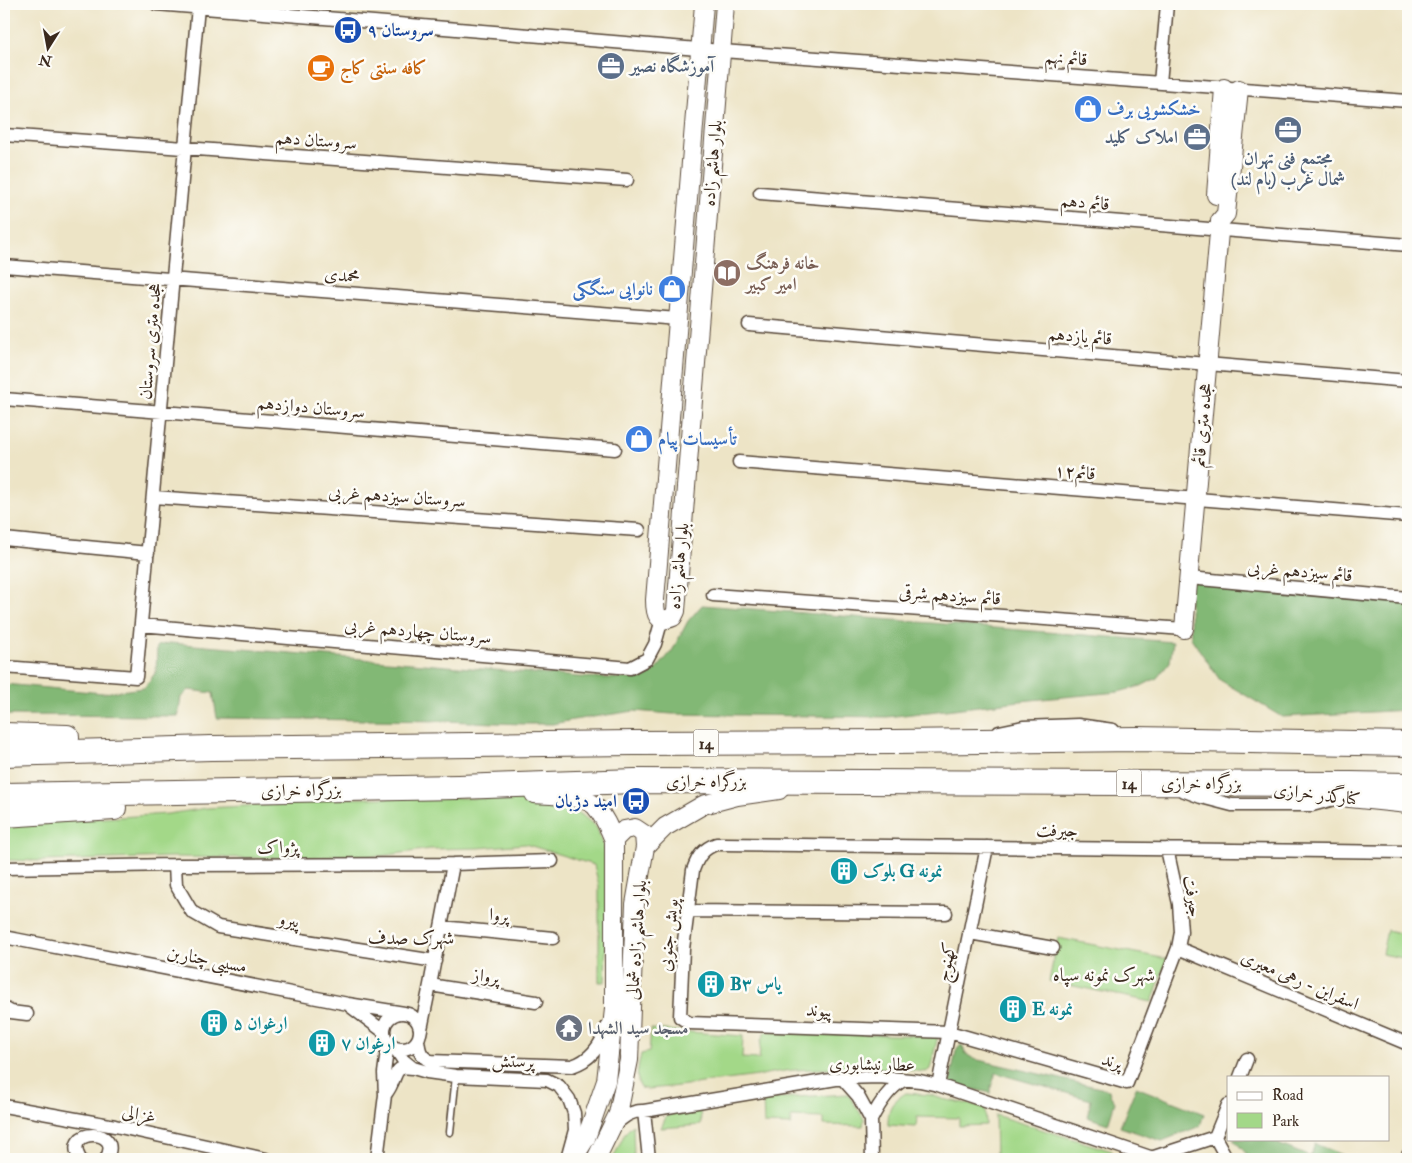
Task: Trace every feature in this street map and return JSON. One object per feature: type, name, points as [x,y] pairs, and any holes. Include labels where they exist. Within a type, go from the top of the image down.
[{"type":"highway","points":[[1286,742],[1408,729]]},
{"type":"highway","points":[[4,736],[71,738],[211,748]]},
{"type":"highway","name":"14","points":[[4,754],[211,748],[1136,739],[1408,744]]},
{"type":"highway","name":"بزرگراه خرازی","points":[[4,795],[458,788],[636,781],[1408,785]]},
{"type":"highway","points":[[4,814],[124,807],[219,791]]},
{"type":"street","name":"قائم نهم","points":[[156,4],[722,51],[1408,101]]},
{"type":"street","name":"بلوار هاشم زاده","points":[[704,4],[655,611],[662,620],[668,620],[673,617],[676,610],[725,4]]},
{"type":"street","points":[[1160,83],[1166,4]]},
{"type":"street","name":"هجده متری سروستان","points":[[4,667],[136,678],[198,7]]},
{"type":"street","name":"هجده متری قائم","points":[[1184,629],[1220,225],[1216,214],[1231,88]]},
{"type":"street","name":"سروستان دهم","points":[[4,134],[626,180]]},
{"type":"street","name":"قائم دهم","points":[[760,194],[1220,225],[1408,245]]},
{"type":"street","name":"محمدی","points":[[4,266],[678,319]]},
{"type":"street","name":"قائم یازدهم","points":[[749,325],[1408,381]]},
{"type":"street","name":"سروستان دوازدهم","points":[[4,399],[615,449]]},
{"type":"street","points":[[667,460],[688,460]]},
{"type":"street","name":"قائم۱۲","points":[[739,462],[1408,516]]},
{"type":"street","name":"سروستان سیزدهم غربی","points":[[153,497],[640,530]]},
{"type":"street","points":[[4,539],[148,553]]},
{"type":"street","name":"قائم سیزدهم غربی","points":[[1189,578],[1408,598]]},
{"type":"street","name":"قائم سیزدهم شرقی","points":[[713,595],[1184,629]]},
{"type":"street","name":"سروستان چهاردهم غربی","points":[[141,625],[630,668],[647,659],[655,644],[662,620]]},
{"type":"street","points":[[645,847],[665,827],[703,805],[737,796],[850,781]]},
{"type":"street","points":[[1163,783],[1201,797],[1232,805],[1312,805],[1339,798]]},
{"type":"street","name":"کنارگذر خرازی","points":[[1226,783],[1339,798],[1408,804]]},
{"type":"street","name":"بلوار هاشم زاده شمالی","points":[[458,788],[579,799],[594,804],[606,821],[614,840],[614,1009],[606,1081],[586,1138],[573,1159]]},
{"type":"street","points":[[614,840],[624,830],[635,828],[644,834],[645,847]]},
{"type":"street","name":"جيرفت","points":[[705,848],[716,844],[1408,852]]},
{"type":"street","name":"بلوار هاشم زاده شمالی","points":[[596,1159],[618,1114],[629,1060],[635,904],[645,847]]},
{"type":"street","name":"كهنوج","points":[[938,1085],[987,847]]},
{"type":"street","name":"پویش جنوبی","points":[[689,1023],[680,1017],[683,949],[693,870],[705,848]]},
{"type":"street","name":"جیرفت","points":[[1167,849],[1179,904],[1181,932],[1178,948]]},
{"type":"street","name":"پژواک","points":[[4,868],[552,862]]},
{"type":"street","points":[[389,1041],[404,1049],[410,1047],[419,1036],[453,864]]},
{"type":"street","name":"پیرو","points":[[175,865],[176,885],[192,912],[218,927],[435,961]]},
{"type":"street","points":[[688,911],[946,913]]},
{"type":"street","name":"پروا","points":[[441,927],[553,938]]},
{"type":"street","points":[[970,933],[1053,948]]},
{"type":"street","name":"مسیبی چناربن","points":[[4,937],[407,1014]]},
{"type":"street","name":"اسفراين - رهی معیری","points":[[1178,948],[1408,1044]]},
{"type":"street","name":"پرند","points":[[949,1032],[1127,1083],[1178,948]]},
{"type":"street","points":[[407,1014],[430,985]]},
{"type":"street","name":"پرواز","points":[[430,985],[536,1002]]},
{"type":"street","points":[[348,1004],[389,1041],[403,1060],[413,1068]]},
{"type":"street","points":[[4,1008],[11,1012],[27,1014]]},
{"type":"street","name":"پرستش","points":[[419,1036],[418,1048],[424,1058],[430,1061],[572,1066],[582,1063],[596,1050],[603,1040],[614,1009]]},
{"type":"street","points":[[377,1159],[384,1095],[384,1073],[389,1041],[387,1020],[398,1014],[407,1014],[418,1023],[419,1036]]},
{"type":"street","name":"پیوند","points":[[689,1023],[949,1032]]},
{"type":"street","points":[[1240,1076],[1247,1059]]},
{"type":"street","points":[[384,1095],[391,1086],[398,1069],[404,1067],[413,1068]]},
{"type":"street","name":"پرستش","points":[[413,1068],[456,1076],[547,1080],[559,1086],[569,1099],[574,1113],[574,1130],[567,1159]]},
{"type":"street","points":[[842,1078],[858,1096],[872,1120]]},
{"type":"street","name":"عطار نیشابوری","points":[[641,1111],[842,1078],[920,1081],[938,1085],[1153,1158]]},
{"type":"street","points":[[872,1159],[872,1120],[884,1098],[898,1083],[904,1080]]},
{"type":"street","points":[[622,1094],[641,1111],[649,1159]]},
{"type":"street","name":"غزالی","points":[[4,1106],[107,1125],[266,1159]]},
{"type":"street","points":[[1215,1138],[1227,1108]]},
{"type":"street","points":[[612,1126],[627,1115],[641,1111]]},
{"type":"street","points":[[78,1120],[79,1155]]},
{"type":"street","points":[[106,1159],[109,1152],[107,1125]]},
{"type":"street","points":[[79,1155],[80,1140],[88,1134],[99,1135],[107,1142]]},
{"type":"street","points":[[1153,1158],[1215,1138]]},
{"type":"street","points":[[1215,1138],[1227,1159]]},
{"type":"street","points":[[1406,1159],[1408,1155]]},
{"type":"lane","points":[[450,1132],[456,1076]]},
{"type":"green space","points":[[1189,578],[1408,598],[1408,710],[1282,717],[1220,680],[1191,638]]},
{"type":"green space","points":[[702,605],[1173,642],[1170,662],[1157,678],[1141,686],[1118,692],[1020,701],[887,717],[672,714],[634,711],[553,724],[217,718],[213,693],[189,690],[181,697],[178,716],[4,715],[4,684],[103,693],[144,688],[156,672],[157,646],[170,643],[579,677],[643,679],[654,672],[672,651],[688,621]]},
{"type":"green space","points":[[432,797],[530,800],[558,803],[582,815],[597,828],[605,850],[608,882],[605,982],[599,982],[599,886],[594,865],[525,844],[478,848],[430,849],[381,856],[4,860],[4,824],[168,814],[207,808],[281,804],[319,799]]},
{"type":"green space","points":[[1387,930],[1408,935],[1408,959],[1382,954]]},
{"type":"green space","points":[[1058,938],[1167,959],[1152,1002],[1049,981]]},
{"type":"green space","points":[[651,1029],[743,1036],[742,1058],[759,1059],[761,1041],[765,1032],[938,1036],[930,1069],[926,1072],[852,1068],[801,1070],[647,1089],[641,1088],[639,1084],[638,1071],[641,1054],[649,1052]]},
{"type":"green space","points":[[962,1045],[966,1054],[974,1059],[1109,1090],[1115,1102],[1108,1124],[1087,1117],[1091,1100],[996,1073],[991,1093],[958,1086],[950,1082],[956,1051]]},
{"type":"green space","points":[[1136,1087],[1204,1114],[1200,1126],[1162,1141],[1120,1127]]},
{"type":"green space","points":[[906,1093],[931,1095],[942,1099],[985,1107],[986,1125],[959,1126],[959,1118],[917,1117],[916,1127],[888,1125],[891,1106]]},
{"type":"green space","points":[[848,1094],[864,1119],[863,1126],[824,1125],[824,1118],[791,1117],[791,1125],[764,1124],[763,1099]]},
{"type":"green space","points":[[700,1106],[701,1125],[661,1128],[666,1117],[674,1112]]},
{"type":"green space","points":[[995,1115],[1112,1151],[1112,1159],[996,1159]]},
{"type":"green space","points":[[633,1125],[634,1159],[613,1159],[625,1133]]},
{"type":"green space","points":[[1234,1140],[1268,1140],[1310,1157],[1315,1144],[1352,1159],[1251,1159]]},
{"type":"place","name":"سروستان ٩","points":[[348,30]]},
{"type":"place","name":"آموزشگاه نصیر","points":[[611,66]]},
{"type":"place","name":"کافه سنتی کاج","points":[[321,68]]},
{"type":"place","name":"خشکشویی برف","points":[[1088,109]]},
{"type":"place","name":"مجتمع فنی تهران شمال غرب (بام لند)","points":[[1288,130]]},
{"type":"place","name":"املاک کلید","points":[[1197,137]]},
{"type":"place","name":"خانه فرهنگ امیر کبیر","points":[[727,273]]},
{"type":"place","name":"نانوایی سنگکی","points":[[672,289]]},
{"type":"place","name":"تأسیسات پیام","points":[[639,439]]},
{"type":"place","name":"امید دژبان","points":[[636,801]]},
{"type":"place","name":"بلوک G نمونه","points":[[844,871]]},
{"type":"place","name":"B۳ یاس","points":[[711,984]]},
{"type":"place","name":"E نمونه","points":[[1013,1009]]},
{"type":"place","name":"ارغوان ۵","points":[[214,1023]]},
{"type":"place","name":"مسجد سید الشهدا","points":[[569,1028]]},
{"type":"place","name":"ارغوان ۷","points":[[322,1043]]},
{"type":"district","name":"شهرک صدف","points":[[411,937]]},
{"type":"district","name":"شهرک نمونه سپاه","points":[[1104,974]]}]
